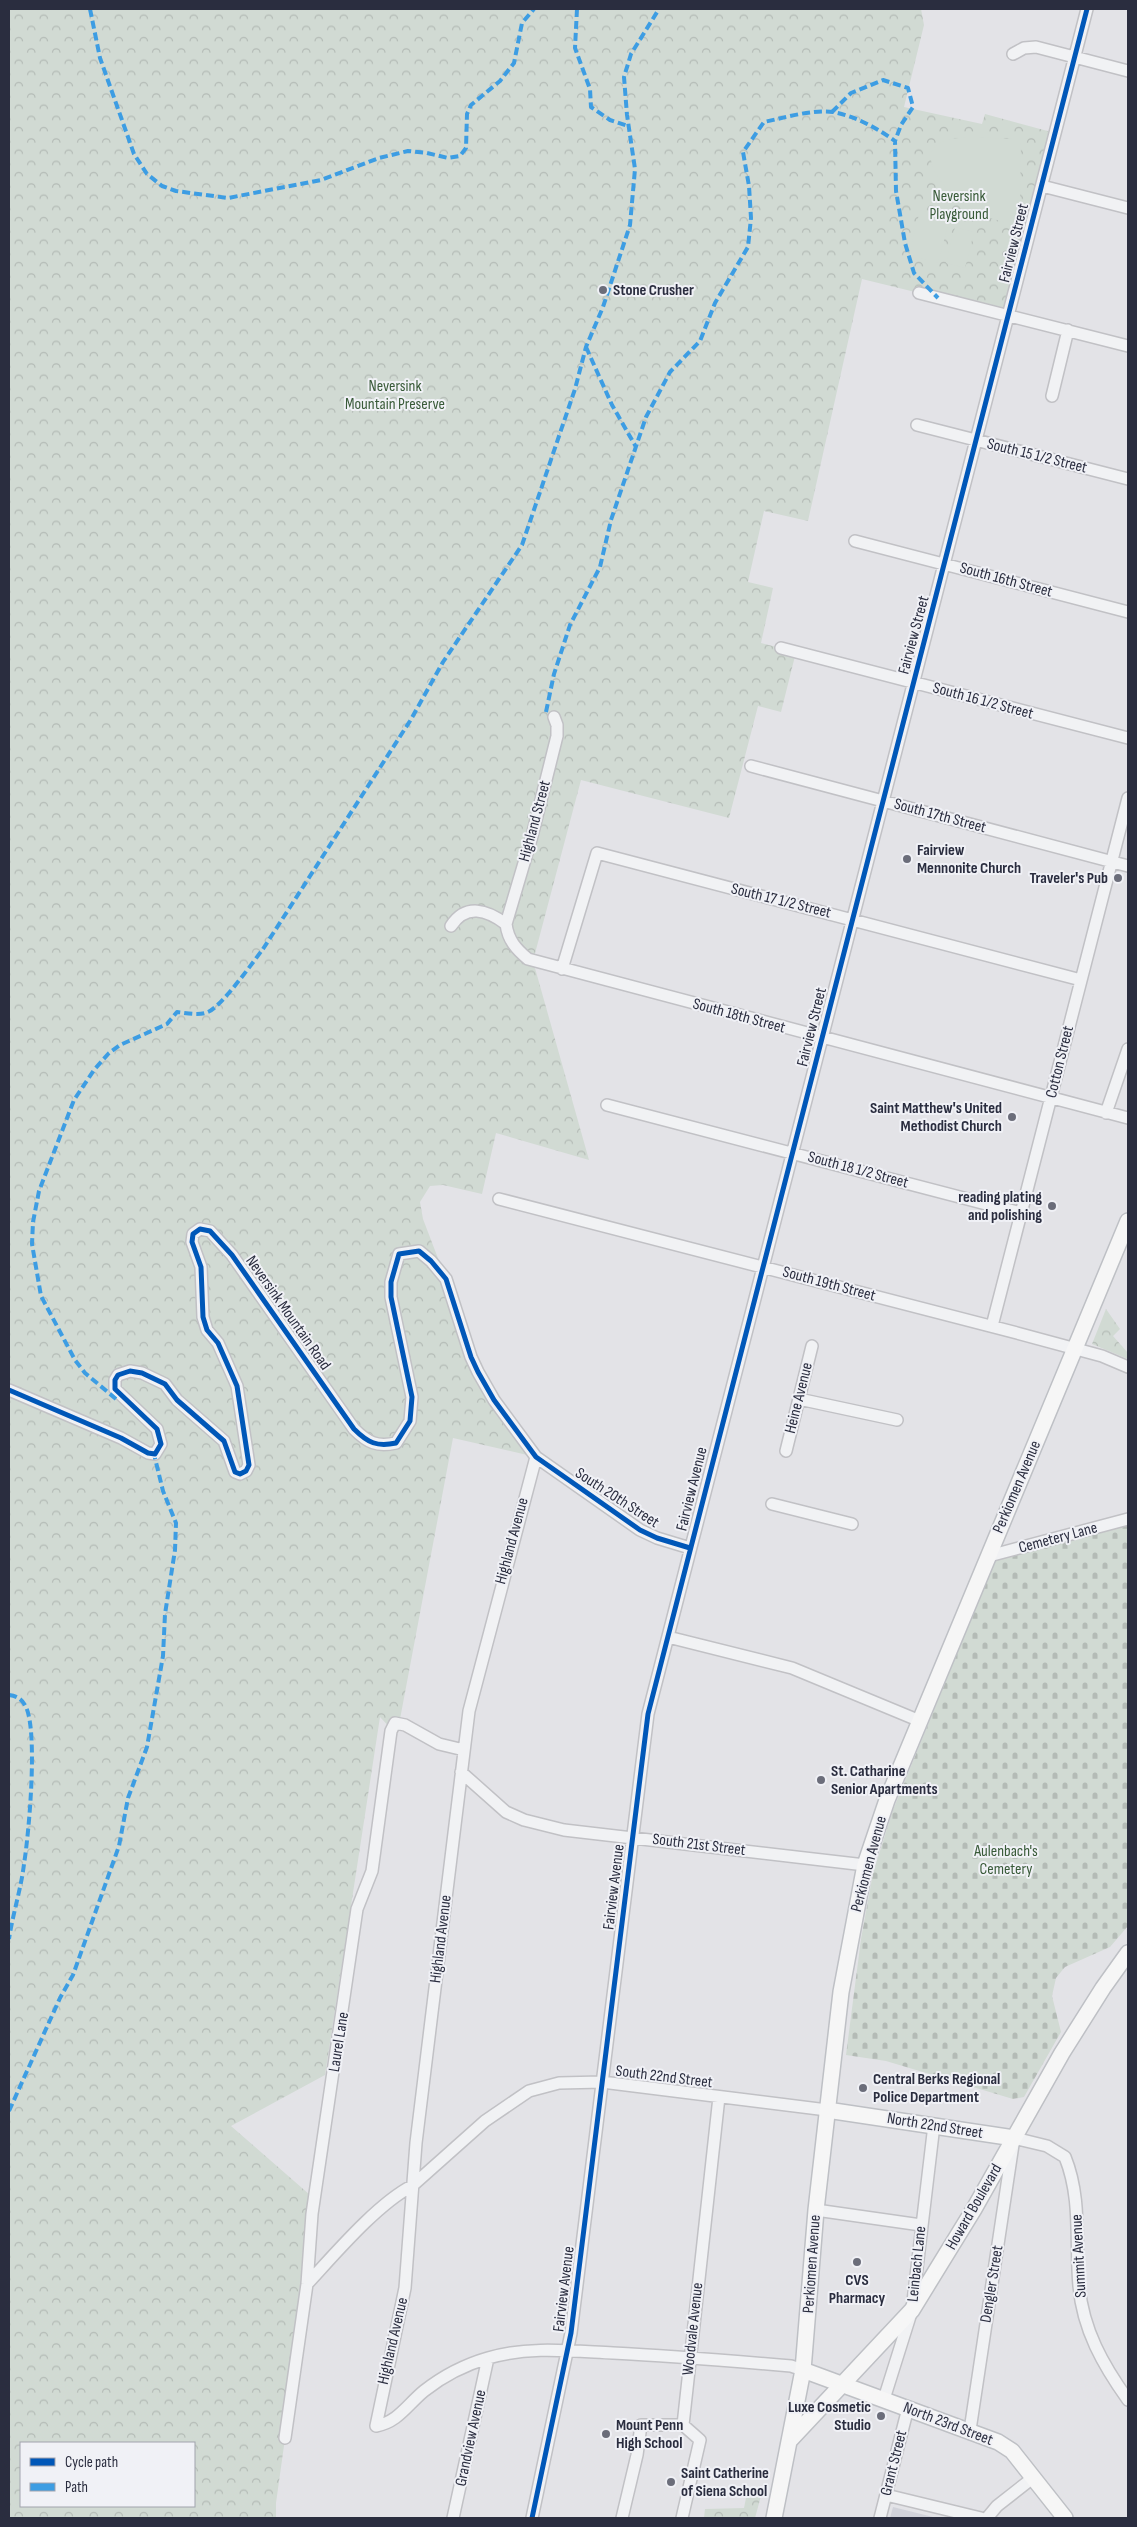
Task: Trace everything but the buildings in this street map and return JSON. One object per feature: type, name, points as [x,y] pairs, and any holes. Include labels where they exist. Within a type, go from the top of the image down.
[{"type":"main road","name":"Perkiomen Avenue","points":[[774,2518],[803,2370],[816,2210],[827,2110],[843,1982],[865,1865],[887,1800],[1128,1222]]},
{"type":"main road","name":"Howard Boulevard","points":[[791,2439],[912,2310],[970,2217],[1082,2021],[1128,1953]]},
{"type":"main road","name":"North 22nd Street","points":[[827,2110],[1014,2138]]},
{"type":"main road","name":"North 23rd Street","points":[[803,2370],[970,2430],[998,2442],[1012,2451],[1065,2518]]},
{"type":"street","name":"Fairview Street","points":[[763,1267],[1086,9]]},
{"type":"street","points":[[1013,54],[1024,48],[1036,47],[1128,71]]},
{"type":"street","points":[[1042,186],[1128,208]]},
{"type":"street","points":[[919,293],[1128,346]]},
{"type":"street","points":[[1052,396],[1068,330]]},
{"type":"street","name":"South 15 1/2 Street","points":[[917,425],[1128,479]]},
{"type":"street","name":"South 16th Street","points":[[855,541],[1128,612]]},
{"type":"street","name":"South 16 1/2 Street","points":[[781,648],[1128,738]]},
{"type":"street","name":"Highland Street","points":[[507,928],[553,753],[557,725],[554,717]]},
{"type":"street","name":"South 17th Street","points":[[751,766],[1128,866]]},
{"type":"street","name":"Cotton Street","points":[[992,1326],[1128,798]]},
{"type":"street","name":"South 17 1/2 Street","points":[[562,969],[597,853],[1081,980]]},
{"type":"street","points":[[451,926],[457,916],[483,911],[491,913],[507,928]]},
{"type":"street","name":"South 18th Street","points":[[507,928],[515,948],[528,960],[1128,1118]]},
{"type":"street","points":[[1106,1112],[1128,1049]]},
{"type":"street","name":"South 18 1/2 Street","points":[[607,1105],[1021,1213]]},
{"type":"street","name":"South 19th Street","points":[[499,1199],[992,1326],[1102,1356],[1128,1367]]},
{"type":"street","name":"Neversink Mountain Road","points":[[9,1390],[105,1433],[121,1438],[148,1453],[155,1454],[161,1444],[157,1429],[115,1389],[115,1380],[118,1375],[130,1371],[142,1373],[165,1384],[177,1400],[215,1431],[224,1442],[235,1472],[240,1474],[246,1471],[249,1465],[248,1453],[237,1386],[218,1343],[208,1330],[201,1306],[201,1267],[192,1242],[193,1234],[200,1229],[210,1231],[232,1255],[354,1429],[372,1444],[383,1446],[396,1443],[410,1421],[412,1397],[392,1306],[391,1282],[399,1254],[419,1251],[431,1261],[446,1279],[471,1357],[478,1372],[494,1400],[536,1457]]},
{"type":"street","name":"Fairview Avenue","points":[[532,2518],[568,2351],[648,1714],[763,1267]]},
{"type":"street","name":"Heine Avenue","points":[[786,1451],[812,1346]]},
{"type":"street","points":[[799,1399],[897,1420]]},
{"type":"street","name":"South 20th Street","points":[[536,1457],[640,1530],[657,1538],[690,1548]]},
{"type":"street","name":"Highland Avenue","points":[[488,2358],[448,2374],[423,2392],[389,2424],[376,2426],[405,2288],[412,2186],[469,1711],[536,1457]]},
{"type":"street","points":[[772,1504],[852,1524]]},
{"type":"street","name":"Cemetery Lane","points":[[989,1556],[1128,1519]]},
{"type":"street","points":[[668,1637],[792,1668],[920,1722]]},
{"type":"street","name":"Laurel Lane","points":[[285,2438],[307,2284],[312,2214],[357,1909],[372,1871],[391,1731],[395,1723],[404,1725],[439,1744],[464,1750]]},
{"type":"street","name":"South 21st Street","points":[[461,1772],[496,1804],[524,1820],[564,1830],[865,1865]]},
{"type":"street","name":"South 22nd Street","points":[[307,2284],[342,2246],[399,2193],[412,2186],[486,2121],[529,2091],[559,2083],[602,2082],[827,2110]]},
{"type":"street","name":"Woodvale Avenue","points":[[683,2425],[719,2097]]},
{"type":"street","name":"Leinbach Lane","points":[[884,2399],[912,2310],[934,2125]]},
{"type":"street","name":"Summit Avenue","points":[[1014,2138],[1047,2146],[1065,2157],[1075,2184],[1079,2285],[1082,2309],[1098,2354],[1128,2400]]},
{"type":"street","name":"Dengler Street","points":[[970,2430],[1014,2138]]},
{"type":"street","points":[[816,2210],[921,2225]]},
{"type":"street","points":[[488,2358],[522,2352],[568,2351],[791,2366],[803,2370]]},
{"type":"street","name":"Grandview Avenue","points":[[453,2518],[488,2358]]},
{"type":"street","name":"Grant Street","points":[[880,2518],[908,2408]]},
{"type":"street","points":[[622,2518],[637,2455],[641,2425],[683,2425],[700,2440],[682,2518]]},
{"type":"street","points":[[987,2518],[998,2506],[1034,2477]]},
{"type":"street","points":[[886,2496],[981,2518]]},
{"type":"shaded area","points":[[893,2507],[937,2518],[890,2518]]},
{"type":"green space","name":"Neversink Mountain Preserve","points":[[9,9],[921,9],[924,25],[904,107],[982,124],[985,114],[1055,133],[1009,315],[862,279],[808,521],[764,511],[748,582],[773,588],[761,643],[796,652],[781,712],[758,706],[729,818],[581,780],[533,961],[589,1160],[496,1133],[482,1194],[443,1185],[430,1186],[420,1202],[423,1219],[457,1308],[471,1357],[536,1457],[453,1438],[397,1735],[380,1717],[325,2075],[231,2126],[318,2202],[276,2503],[276,2518],[9,2518]]},
{"type":"green space","points":[[973,137],[1018,139],[1021,142],[1020,204],[1015,226],[982,215],[965,206],[942,182],[931,162],[931,153],[937,145],[948,140]]},
{"type":"green space","points":[[920,210],[950,218],[938,263],[909,255]]},
{"type":"green space","points":[[955,227],[974,232],[965,268],[946,263]]},
{"type":"green space","points":[[1106,1309],[1120,1329],[1113,1336],[1128,1353],[1128,1359],[1092,1344]]},
{"type":"green space","name":"Aulenbach's Cemetery","points":[[1128,1525],[1128,1926],[1110,1947],[1065,1967],[1056,1978],[1052,1996],[1061,2032],[1024,2097],[1013,2099],[886,2061],[846,2055],[861,1939],[873,1873],[893,1810],[995,1561]]},
{"type":"green space","points":[[747,2493],[761,2496],[755,2518],[704,2518],[705,2509],[744,2508]]},
{"type":"marked path","points":[[90,9],[100,58],[134,154],[147,174],[162,186],[176,191],[228,198],[321,180],[379,158],[408,151],[448,158],[460,156],[466,148],[467,114],[471,105],[500,81],[514,63],[522,23],[534,9]]},
{"type":"marked path","points":[[577,9],[575,48],[590,89],[591,107],[610,120],[628,126]]},
{"type":"marked path","points":[[116,1399],[85,1373],[75,1360],[41,1296],[32,1244],[33,1222],[39,1191],[74,1100],[94,1070],[109,1053],[120,1045],[167,1024],[177,1012],[197,1014],[208,1012],[237,983],[263,949],[410,721],[443,662],[522,545],[575,389],[586,347],[603,307],[630,225],[635,169],[627,115],[624,77],[631,54],[659,9]]},
{"type":"marked path","points":[[832,112],[851,93],[883,80],[908,88],[913,107],[901,125],[895,141]]},
{"type":"marked path","points":[[546,712],[554,674],[570,625],[600,567],[611,520],[646,417],[670,372],[700,341],[715,303],[748,247],[751,218],[749,186],[743,152],[764,122],[807,113],[833,112],[866,123],[895,141],[896,191],[905,243],[914,273],[938,298]]},
{"type":"marked path","points":[[586,347],[612,405],[636,447]]},
{"type":"marked path","points":[[9,2111],[60,1998],[73,1975],[119,1846],[128,1798],[147,1747],[163,1656],[165,1614],[175,1550],[176,1523],[163,1491],[154,1454]]},
{"type":"marked path","points":[[9,1695],[19,1698],[26,1707],[30,1720],[32,1760],[26,1849],[9,1939]]},
{"type":"cycle path","points":[[532,2518],[571,2333],[648,1714],[1087,9]]},
{"type":"cycle path","points":[[9,1390],[121,1438],[148,1453],[155,1454],[161,1444],[157,1429],[115,1389],[115,1380],[118,1375],[130,1371],[142,1373],[165,1384],[177,1400],[224,1441],[235,1472],[240,1474],[246,1471],[249,1465],[237,1386],[218,1343],[207,1330],[203,1317],[201,1267],[192,1242],[193,1234],[200,1229],[210,1231],[232,1255],[354,1429],[373,1443],[396,1443],[410,1421],[412,1397],[391,1297],[391,1282],[399,1254],[419,1251],[431,1261],[446,1279],[471,1357],[478,1372],[494,1400],[536,1457],[640,1530],[657,1538],[690,1548]]},
{"type":"place","name":"Stone Crusher","points":[[603,290]]},
{"type":"place","name":"Fairview Mennonite Church","points":[[907,859]]},
{"type":"place","name":"Traveler's Pub","points":[[1118,878]]},
{"type":"place","name":"Saint Matthew's United Methodist Church","points":[[1012,1117]]},
{"type":"place","name":"reading plating and polishing","points":[[1052,1206]]},
{"type":"place","name":"St. Catharine Senior Apartments","points":[[821,1780]]},
{"type":"place","name":"Central Berks Regional Police Department","points":[[863,2088]]},
{"type":"place","name":"CVS Pharmacy","points":[[857,2262]]},
{"type":"place","name":"Luxe Cosmetic Studio","points":[[881,2416]]},
{"type":"place","name":"Mount Penn High School","points":[[606,2434]]},
{"type":"place","name":"Saint Catherine of Siena School","points":[[671,2482]]},
{"type":"park label","name":"Neversink Playground","points":[[959,205]]}]
